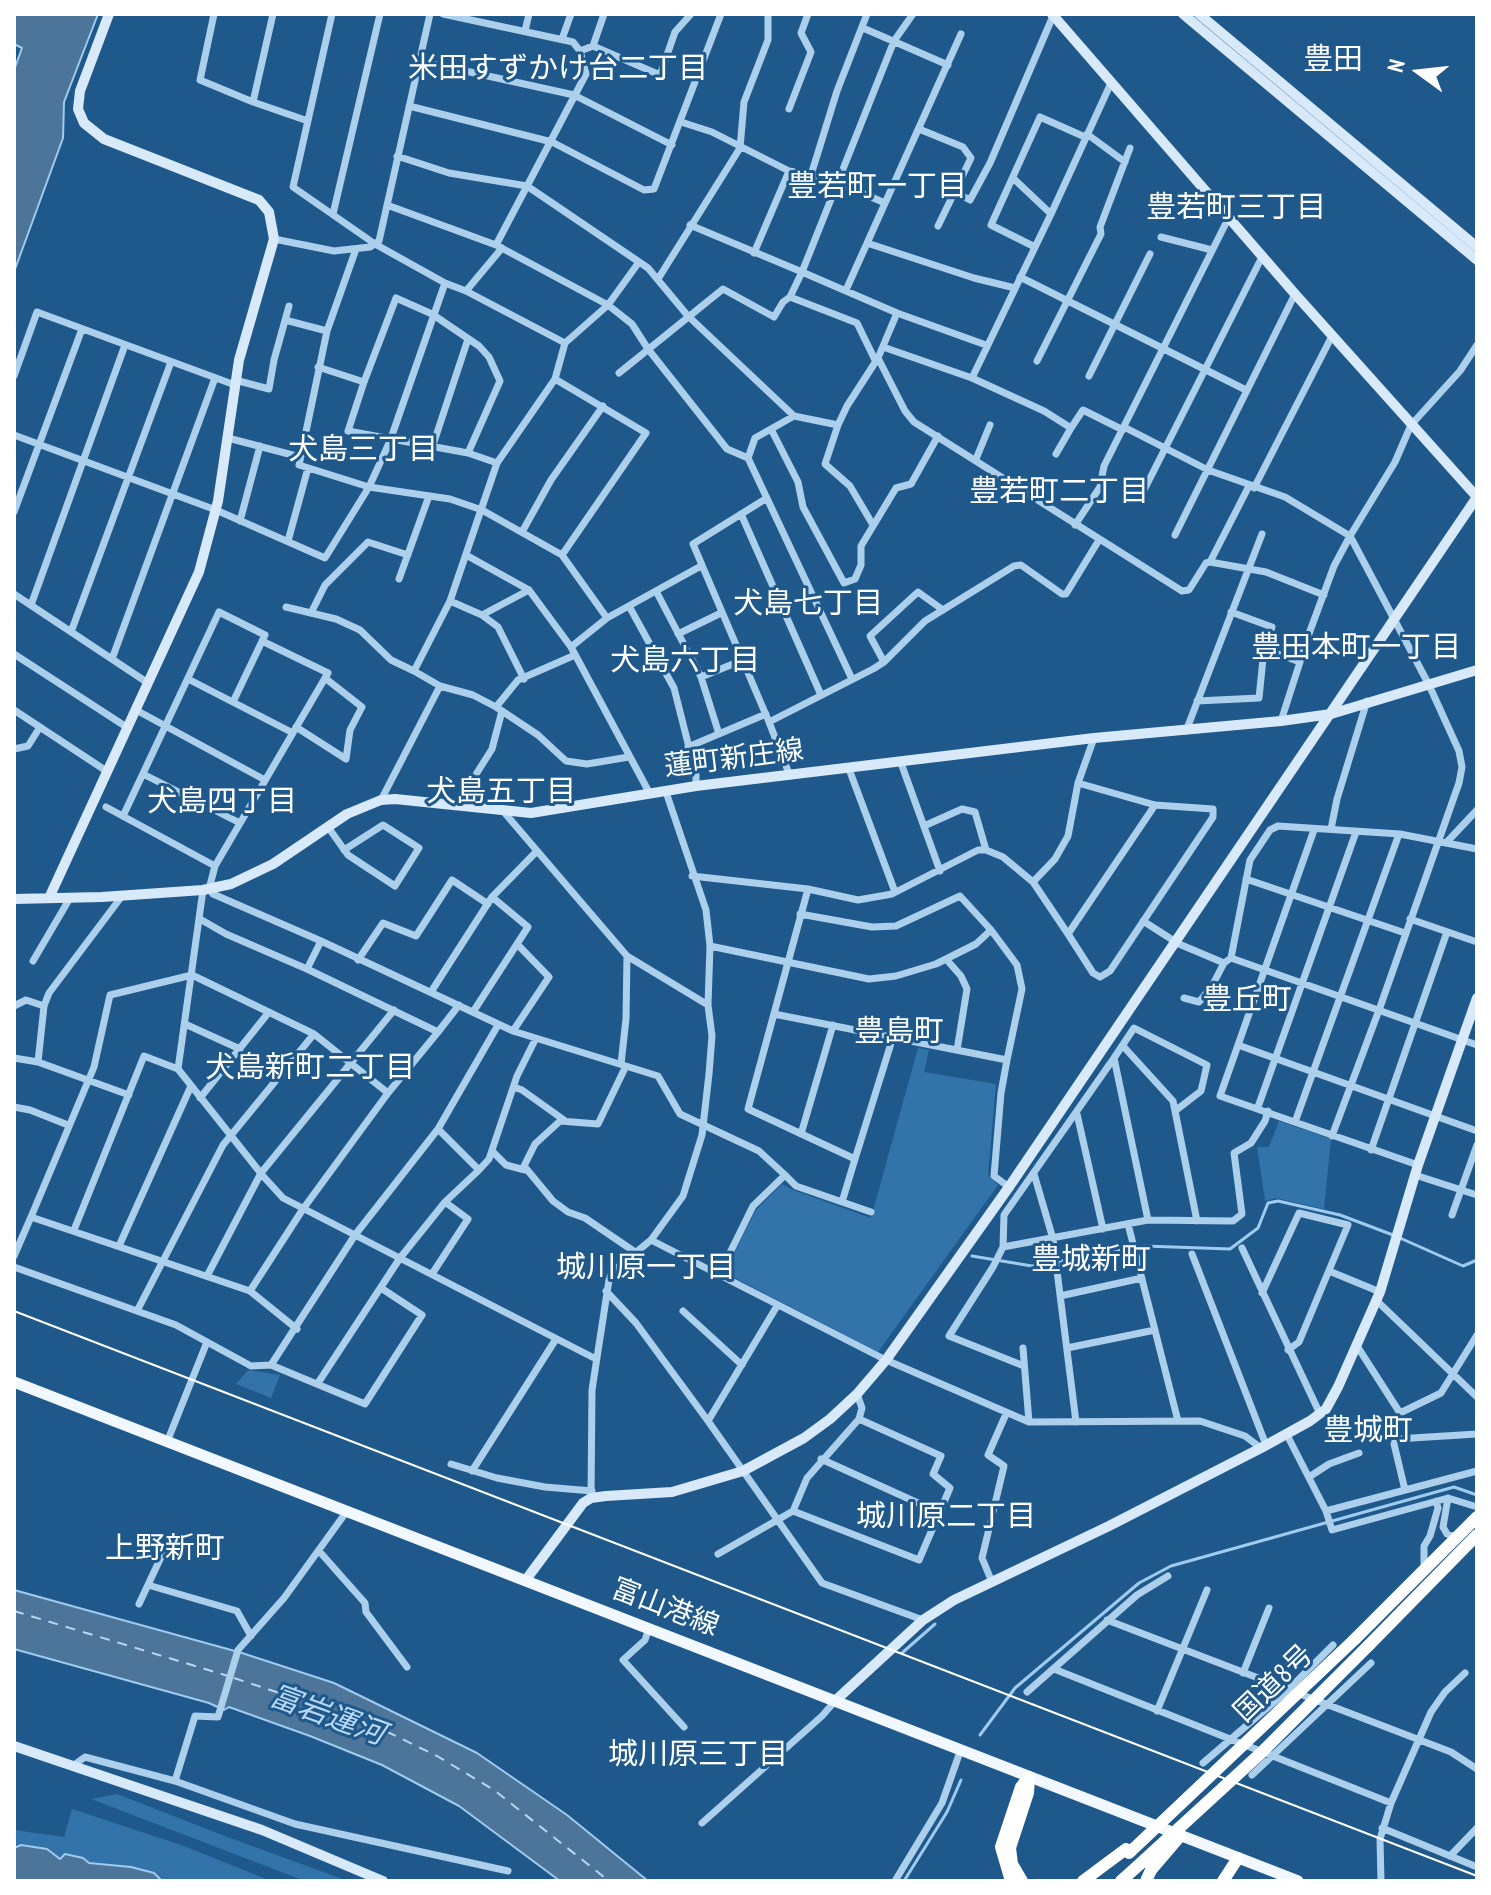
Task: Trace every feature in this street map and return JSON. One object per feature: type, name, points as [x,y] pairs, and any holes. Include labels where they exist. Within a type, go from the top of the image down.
[{"type":"highway","name":"国道8号","points":[[1127,1851],[1202,1785],[1355,1639],[1456,1537],[1475,1511]]},
{"type":"highway","name":"国道8号","points":[[1146,1871],[1213,1798],[1477,1535]]},
{"type":"highway","points":[[1011,1881],[1001,1847],[1021,1787],[1029,1777]]},
{"type":"highway","points":[[1022,1881],[1012,1864],[1010,1848],[1028,1793],[1029,1777]]},
{"type":"highway","points":[[1083,1881],[1127,1851]]},
{"type":"highway","points":[[1099,1881],[1127,1851]]},
{"type":"highway","points":[[1223,1881],[1238,1858]]},
{"type":"highway","points":[[1233,1881],[1238,1858]]},
{"type":"highway","points":[[1121,1881],[1146,1871]]},
{"type":"main road","name":"富山港線","points":[[14,1382],[1298,1881]]},
{"type":"street","points":[[49,898],[199,572],[216,510],[235,382],[274,239],[269,212],[259,200],[104,139],[84,123],[78,109],[80,91],[109,14]]},
{"type":"street","points":[[214,14],[200,80],[308,121]]},
{"type":"street","points":[[253,102],[273,14]]},
{"type":"street","points":[[332,14],[293,187],[375,244],[565,343]]},
{"type":"street","points":[[333,214],[380,14]]},
{"type":"street","points":[[274,239],[334,251],[370,247],[379,241],[430,14]]},
{"type":"street","points":[[443,14],[479,18],[573,42],[580,51],[586,74],[499,246],[466,291]]},
{"type":"street","points":[[525,31],[529,14]]},
{"type":"street","points":[[562,39],[571,14]]},
{"type":"street","points":[[593,46],[604,14]]},
{"type":"street","points":[[580,51],[593,46],[660,75],[675,32],[691,14]]},
{"type":"street","points":[[409,106],[552,142],[644,190],[654,189],[721,14]]},
{"type":"street","points":[[658,279],[740,148],[744,102],[768,40],[768,14]]},
{"type":"street","points":[[789,109],[811,52],[801,33],[808,14]]},
{"type":"street","points":[[811,175],[837,91],[867,14]]},
{"type":"street","points":[[619,373],[723,289],[774,317],[790,297],[802,272],[894,41],[913,14]]},
{"type":"street","points":[[1183,14],[1476,253]]},
{"type":"street","points":[[1199,14],[1476,253]]},
{"type":"street","points":[[451,1464],[545,1487],[591,1494],[672,1492],[743,1471],[804,1438],[857,1394],[886,1360],[1009,1187],[1477,497],[1052,15],[990,163],[970,200],[955,192]]},
{"type":"street","points":[[863,28],[948,65]]},
{"type":"street","points":[[846,290],[961,34]]},
{"type":"street","points":[[420,61],[574,95],[672,145]]},
{"type":"street","points":[[972,378],[1111,83]]},
{"type":"street","points":[[1035,247],[991,225],[1040,117],[1086,135],[1125,162]]},
{"type":"street","points":[[681,122],[712,132],[789,171],[839,183],[885,203]]},
{"type":"street","points":[[919,129],[963,147],[971,158],[938,226]]},
{"type":"street","points":[[1037,361],[1101,234],[1100,227],[1130,148]]},
{"type":"street","points":[[397,156],[449,173],[527,186],[639,262],[658,279],[688,316],[794,416],[838,425]]},
{"type":"street","points":[[754,253],[789,171]]},
{"type":"street","points":[[1013,178],[1051,214]]},
{"type":"street","points":[[387,205],[499,246],[608,305],[632,324],[727,449],[748,458],[852,679]]},
{"type":"street","points":[[1075,525],[1100,487],[1104,466],[1229,217]]},
{"type":"street","points":[[690,225],[897,313],[986,345]]},
{"type":"street","points":[[1161,237],[1212,250]]},
{"type":"street","points":[[867,243],[1015,288]]},
{"type":"street","points":[[356,249],[327,331],[299,465],[369,487],[450,499],[482,510],[562,555],[607,618]]},
{"type":"street","points":[[1089,376],[1150,254]]},
{"type":"street","points":[[1140,498],[1263,255]]},
{"type":"street","points":[[414,671],[450,601],[497,463],[555,379],[565,343],[608,305],[639,262]]},
{"type":"street","points":[[1020,277],[1246,390]]},
{"type":"street","points":[[14,435],[216,510],[325,558],[369,487],[390,441],[445,283]]},
{"type":"street","points":[[1175,535],[1295,294]]},
{"type":"street","points":[[790,297],[857,323],[914,422],[1182,591],[1189,590],[1206,563],[1210,562],[1332,336]]},
{"type":"street","points":[[468,453],[500,381],[489,357],[432,314],[396,298],[348,431],[468,453],[497,463]]},
{"type":"street","points":[[14,376],[37,312],[215,378],[269,389],[289,306]]},
{"type":"street","points":[[873,525],[850,486],[825,464],[847,406],[877,360],[897,313]]},
{"type":"street","points":[[285,320],[327,331]]},
{"type":"street","points":[[14,512],[82,329]]},
{"type":"street","points":[[432,448],[468,339]]},
{"type":"street","points":[[31,605],[125,345]]},
{"type":"street","points":[[1281,721],[1324,595],[1350,536],[1395,462],[1411,425],[1460,371],[1477,345]]},
{"type":"street","points":[[883,347],[972,378],[1044,411],[1071,428]]},
{"type":"street","points":[[71,632],[171,362]]},
{"type":"street","points":[[318,367],[364,382]]},
{"type":"street","points":[[112,659],[215,378]]},
{"type":"street","points":[[555,379],[646,433],[562,555]]},
{"type":"street","points":[[522,532],[551,480],[603,406]]},
{"type":"street","points":[[1056,454],[1083,410],[1208,470],[1285,497],[1350,536],[1453,735],[1462,767],[1442,842],[1410,919],[1332,1136]]},
{"type":"street","points":[[748,458],[755,438],[794,416]]},
{"type":"street","points":[[976,459],[990,425]]},
{"type":"street","points":[[771,429],[798,482],[803,507],[844,583],[855,579],[861,565],[861,546],[896,488],[911,484],[938,436]]},
{"type":"street","points":[[228,438],[300,457]]},
{"type":"street","points":[[240,521],[260,446]]},
{"type":"street","points":[[288,541],[308,468]]},
{"type":"street","points":[[399,579],[429,496]]},
{"type":"street","points":[[767,498],[693,544],[790,776]]},
{"type":"street","points":[[741,514],[821,695]]},
{"type":"street","points":[[1186,731],[1262,534]]},
{"type":"street","points":[[688,747],[768,718],[884,662],[925,621],[1014,566],[1021,565],[1066,594],[1099,540]]},
{"type":"street","points":[[311,613],[325,585],[368,542],[408,555]]},
{"type":"street","points":[[466,555],[529,590],[573,651],[650,794]]},
{"type":"street","points":[[1210,562],[1266,572],[1324,595]]},
{"type":"street","points":[[456,806],[492,749],[499,709],[518,680],[573,651],[607,618],[701,566]]},
{"type":"street","points":[[482,615],[529,590]]},
{"type":"street","points":[[656,591],[701,677],[719,734]]},
{"type":"street","points":[[884,662],[870,636],[918,592],[943,610]]},
{"type":"street","points":[[14,594],[148,683]]},
{"type":"street","points":[[450,601],[482,615],[498,627],[524,679]]},
{"type":"street","points":[[629,606],[674,688],[696,775],[696,786]]},
{"type":"street","points":[[286,607],[336,619],[360,630],[391,660],[440,686],[473,695],[499,709],[538,735],[566,761],[587,764],[629,757]]},
{"type":"street","points":[[123,816],[219,612],[265,635],[233,702]]},
{"type":"street","points":[[1197,701],[1259,698],[1264,649],[1272,627],[1231,612]]},
{"type":"street","points":[[678,634],[721,613]]},
{"type":"street","points":[[178,1069],[200,919],[215,866],[328,673],[262,641]]},
{"type":"street","points":[[1264,649],[1300,662]]},
{"type":"street","points":[[14,654],[128,728]]},
{"type":"street","points":[[701,677],[743,660]]},
{"type":"street","name":"蓮町新庄線","points":[[14,899],[206,890],[246,879],[363,806],[381,800],[531,813],[696,786],[1094,738],[1331,714],[1477,670]]},
{"type":"street","points":[[188,679],[346,759],[350,730],[362,707],[325,678]]},
{"type":"street","points":[[381,800],[440,686]]},
{"type":"street","points":[[1331,829],[1367,701]]},
{"type":"street","points":[[14,710],[108,772]]},
{"type":"street","points":[[136,710],[265,780]]},
{"type":"street","points":[[14,749],[28,746],[40,727]]},
{"type":"street","points":[[1033,882],[1055,859],[1068,836],[1078,783],[1094,738]]},
{"type":"street","points":[[901,763],[940,871]]},
{"type":"street","points":[[849,769],[895,892]]},
{"type":"street","points":[[143,774],[240,823]]},
{"type":"street","points":[[692,876],[808,889],[858,900],[895,892],[978,850],[986,850],[1003,857],[1033,882],[1093,973],[1100,977],[1110,971],[1213,817],[1213,809],[1155,805],[1078,783]]},
{"type":"street","points":[[525,1581],[575,1510],[591,1494],[592,1390],[606,1291],[612,1272],[651,1240],[683,1196],[703,1124],[712,1036],[708,1005],[710,946],[706,910],[666,792]]},
{"type":"street","points":[[1068,934],[1155,805]]},
{"type":"street","points":[[106,807],[215,866]]},
{"type":"street","points":[[924,826],[962,809],[975,812],[986,850]]},
{"type":"street","points":[[1442,842],[1477,810]]},
{"type":"street","points":[[503,811],[627,956],[708,1005]]},
{"type":"street","points":[[328,827],[344,850],[348,855],[395,886],[419,848],[383,825],[344,850]]},
{"type":"street","points":[[1184,998],[1199,1002],[1227,960],[1250,860],[1270,830],[1278,826],[1399,834],[1477,849]]},
{"type":"street","points":[[1314,830],[1220,1096],[1258,1107],[1371,1150],[1477,1195]]},
{"type":"street","points":[[1258,1107],[1356,832]]},
{"type":"street","points":[[1295,1122],[1399,834]]},
{"type":"street","points":[[431,992],[490,900],[536,852]]},
{"type":"street","points":[[1246,879],[1405,933]]},
{"type":"street","points":[[358,960],[383,923],[416,936],[452,880],[490,900],[528,927],[473,1012]]},
{"type":"street","points":[[808,889],[748,1109],[855,1159]]},
{"type":"street","points":[[206,890],[498,1025],[535,1040],[658,1076],[680,1114],[759,1151],[796,1186],[871,1212]]},
{"type":"street","points":[[38,1062],[44,1006],[49,993],[122,896]]},
{"type":"street","points":[[800,914],[872,927],[896,926],[960,896],[991,930],[1017,965],[1022,989],[1001,1093],[994,1176],[1009,1187]]},
{"type":"street","points":[[33,961],[70,898]]},
{"type":"street","points":[[200,919],[438,1032]]},
{"type":"street","points":[[1410,919],[1477,942]]},
{"type":"street","points":[[1143,921],[1175,941],[1227,960],[1264,969],[1477,1045]]},
{"type":"street","points":[[710,946],[869,979],[896,976],[946,959],[976,944],[991,930]]},
{"type":"street","points":[[1371,1150],[1447,932]]},
{"type":"street","points":[[307,969],[321,941]]},
{"type":"street","points":[[513,1031],[549,977],[517,944]]},
{"type":"street","points":[[514,1087],[564,1120],[598,1124],[623,1066],[627,956]]},
{"type":"street","points":[[946,959],[961,976],[967,989],[957,1050]]},
{"type":"street","points":[[14,1256],[94,1067],[110,995],[192,975],[314,1034],[388,1093]]},
{"type":"street","points":[[702,1823],[923,1620],[954,1600],[1109,1526],[1263,1447],[1320,1414],[1338,1387],[1378,1296],[1417,1170],[1477,998]]},
{"type":"street","points":[[14,1006],[26,1000],[44,1006]]},
{"type":"street","points":[[250,1291],[303,1209],[388,1093],[459,1005]]},
{"type":"street","points":[[207,1276],[261,1173],[394,1010]]},
{"type":"street","points":[[200,1098],[269,1012]]},
{"type":"street","points":[[774,1014],[1007,1060]]},
{"type":"street","points":[[185,1024],[240,1049]]},
{"type":"street","points":[[271,1365],[355,1235],[438,1129],[498,1025]]},
{"type":"street","points":[[801,1134],[833,1025]]},
{"type":"street","points":[[1024,1366],[949,1336],[1003,1247],[1004,1215],[1134,1028],[1207,1065],[1201,1091],[1175,1111]]},
{"type":"street","points":[[137,1311],[223,1145],[314,1034]]},
{"type":"street","points":[[842,1202],[893,1037]]},
{"type":"street","points":[[318,1383],[400,1258],[445,1202],[489,1159],[514,1087],[535,1040]]},
{"type":"street","points":[[1238,1045],[1477,1131]]},
{"type":"street","points":[[1123,1046],[1173,1101],[1197,1221]]},
{"type":"street","points":[[74,1230],[144,1056],[178,1069],[283,1198],[596,1359]]},
{"type":"street","points":[[14,1058],[38,1062],[129,1095]]},
{"type":"street","points":[[1114,1058],[1148,1220]]},
{"type":"street","points":[[119,1246],[191,1086]]},
{"type":"street","points":[[14,1107],[68,1125]]},
{"type":"street","points":[[1003,1247],[1148,1220],[1233,1221],[1242,1214],[1234,1153],[1251,1143],[1268,1111]]},
{"type":"street","points":[[1077,1113],[1103,1229]]},
{"type":"street","points":[[525,1170],[535,1144],[564,1120]]},
{"type":"street","points":[[438,1129],[479,1170]]},
{"type":"street","points":[[1452,1215],[1477,1145]]},
{"type":"street","points":[[492,1151],[506,1165],[525,1170],[553,1201],[568,1212],[585,1218],[635,1252]]},
{"type":"street","points":[[1034,1174],[1053,1239],[1076,1422]]},
{"type":"street","points":[[719,1275],[753,1206],[785,1175]]},
{"type":"street","points":[[432,1274],[468,1219],[445,1202]]},
{"type":"street","points":[[1262,1293],[1299,1213],[1348,1225],[1299,1342],[1288,1350]]},
{"type":"street","points":[[31,1217],[250,1291],[297,1329]]},
{"type":"street","points":[[1128,1224],[1178,1421]]},
{"type":"street","points":[[651,1240],[886,1360],[1029,1422],[1200,1421],[1245,1436],[1263,1447]]},
{"type":"street","points":[[1242,1248],[1320,1414]]},
{"type":"street","points":[[1192,1254],[1263,1447]]},
{"type":"street","points":[[14,1267],[176,1325],[251,1366],[271,1365],[365,1404],[422,1315],[381,1288]]},
{"type":"street","points":[[1329,1271],[1378,1296],[1477,1397]]},
{"type":"street","points":[[1060,1296],[1142,1278]]},
{"type":"street","points":[[606,1291],[636,1323],[822,1583],[923,1620]]},
{"type":"street","points":[[708,1421],[777,1306]]},
{"type":"street","points":[[683,1311],[742,1365]]},
{"type":"street","points":[[1067,1348],[1155,1330]]},
{"type":"street","points":[[1357,1346],[1400,1413],[1441,1393],[1477,1335]]},
{"type":"street","points":[[472,1471],[556,1339]]},
{"type":"street","points":[[167,1442],[207,1342]]},
{"type":"street","points":[[1023,1348],[1029,1422]]},
{"type":"street","points":[[718,1554],[793,1511],[807,1478],[859,1419],[862,1408],[857,1394]]},
{"type":"street","points":[[992,1582],[982,1558],[1004,1466],[988,1455],[1006,1414]]},
{"type":"street","points":[[793,1511],[919,1560],[950,1488],[933,1474],[941,1456],[859,1419]]},
{"type":"street","points":[[1286,1433],[1326,1511],[1332,1530],[1448,1498],[1475,1511]]},
{"type":"street","points":[[1405,1490],[1394,1444],[1396,1439],[1477,1434]]},
{"type":"street","points":[[1309,1477],[1329,1464],[1359,1453]]},
{"type":"street","points":[[821,1459],[940,1513]]},
{"type":"street","points":[[1326,1511],[1477,1471]]},
{"type":"street","points":[[1448,1498],[1443,1527],[1447,1534],[1456,1537]]},
{"type":"street","points":[[1423,1571],[1424,1546],[1438,1508],[1436,1501]]},
{"type":"street","points":[[175,1781],[195,1716],[218,1717],[238,1650],[319,1551],[347,1511]]},
{"type":"street","points":[[139,1604],[170,1538]]},
{"type":"street","points":[[319,1551],[365,1603],[366,1612],[407,1667]]},
{"type":"street","points":[[1027,1692],[1137,1595],[1168,1576]]},
{"type":"street","points":[[148,1585],[237,1611],[251,1636]]},
{"type":"street","points":[[1157,1711],[1207,1590]]},
{"type":"street","points":[[1243,1673],[1269,1608]]},
{"type":"street","points":[[1107,1620],[1451,1752],[1477,1769]]},
{"type":"street","points":[[649,1628],[645,1640],[623,1660],[684,1727]]},
{"type":"street","points":[[1203,1763],[1288,1690],[1333,1645]]},
{"type":"street","points":[[1252,1775],[1371,1663]]},
{"type":"street","points":[[1054,1669],[1391,1803]]},
{"type":"street","points":[[1381,1881],[1382,1828],[1391,1803],[1431,1712],[1445,1692],[1465,1673]]},
{"type":"street","points":[[14,1746],[262,1830],[383,1881]]},
{"type":"street","points":[[895,1881],[942,1803],[961,1749]]},
{"type":"street","points":[[74,1765],[85,1757],[175,1781],[295,1824],[508,1871]]},
{"type":"street","points":[[1382,1828],[1477,1867]]},
{"type":"street","points":[[1450,1856],[1477,1828]]},
{"type":"shaded area","points":[[918,1048],[929,1050],[924,1072],[996,1084],[988,1175],[998,1185],[878,1352],[727,1274],[726,1270],[756,1210],[782,1184],[871,1218]]},
{"type":"shaded area","points":[[1279,1121],[1331,1139],[1324,1209],[1276,1198],[1265,1201],[1257,1147],[1269,1147]]},
{"type":"shaded area","points":[[248,1370],[280,1375],[271,1398],[236,1384]]},
{"type":"shaded area","points":[[117,1794],[348,1881],[305,1881],[91,1799]]},
{"type":"shaded area","points":[[72,1809],[181,1845],[271,1881],[161,1881],[154,1873],[131,1867],[60,1859],[14,1844],[14,1830],[64,1837]]},
{"type":"water","points":[[14,14],[98,14],[64,102],[63,138],[14,272],[14,70],[22,48],[14,44]]},
{"type":"water","name":"富岩運河","points":[[14,1590],[242,1653],[334,1683],[477,1753],[567,1815],[648,1881],[560,1881],[459,1806],[382,1765],[229,1707],[224,1710],[209,1703],[14,1649]]},
{"type":"water","points":[[21,1845],[47,1849],[60,1859],[65,1854],[83,1858],[89,1863],[131,1867],[154,1873],[162,1881],[14,1881],[14,1848]]},
{"type":"waterway","points":[[972,1256],[1032,1266],[1144,1246],[1230,1249],[1258,1228],[1268,1203],[1278,1201],[1340,1215],[1393,1235]]},
{"type":"waterway","points":[[1400,1238],[1463,1266],[1477,1260]]},
{"type":"waterway","points":[[980,1735],[1015,1688],[1139,1583],[1171,1566],[1454,1487],[1477,1495]]},
{"type":"waterway","points":[[902,1653],[935,1624]]},
{"type":"waterway","points":[[904,1881],[947,1812],[961,1780]]},
{"type":"ferry route","points":[[14,1611],[228,1676]]},
{"type":"ferry route","points":[[234,1678],[367,1722],[437,1756],[494,1790],[609,1881]]},
{"type":"tram line","points":[[14,1311],[1477,1876]]},
{"type":"district","name":"豊田","points":[[1333,60]]},
{"type":"district","name":"米田すずかけ台二丁目","points":[[558,69]]},
{"type":"district","name":"豊若町一丁目","points":[[877,187]]},
{"type":"district","name":"豊若町三丁目","points":[[1236,208]]},
{"type":"district","name":"犬島三丁目","points":[[363,450]]},
{"type":"district","name":"豊若町二丁目","points":[[1059,492]]},
{"type":"district","name":"犬島七丁目","points":[[808,604]]},
{"type":"district","name":"豊田本町一丁目","points":[[1356,648]]},
{"type":"district","name":"犬島六丁目","points":[[685,661]]},
{"type":"district","name":"犬島五丁目","points":[[501,792]]},
{"type":"district","name":"犬島四丁目","points":[[222,802]]},
{"type":"district","name":"豊丘町","points":[[1247,1000]]},
{"type":"district","name":"豊島町","points":[[899,1032]]},
{"type":"district","name":"犬島新町二丁目","points":[[310,1068]]},
{"type":"district","name":"豊城新町","points":[[1091,1260]]},
{"type":"district","name":"城川原一丁目","points":[[646,1268]]},
{"type":"district","name":"豊城町","points":[[1368,1431]]},
{"type":"district","name":"城川原二丁目","points":[[946,1517]]},
{"type":"district","name":"上野新町","points":[[165,1549]]},
{"type":"district","name":"城川原三丁目","points":[[698,1755]]}]
